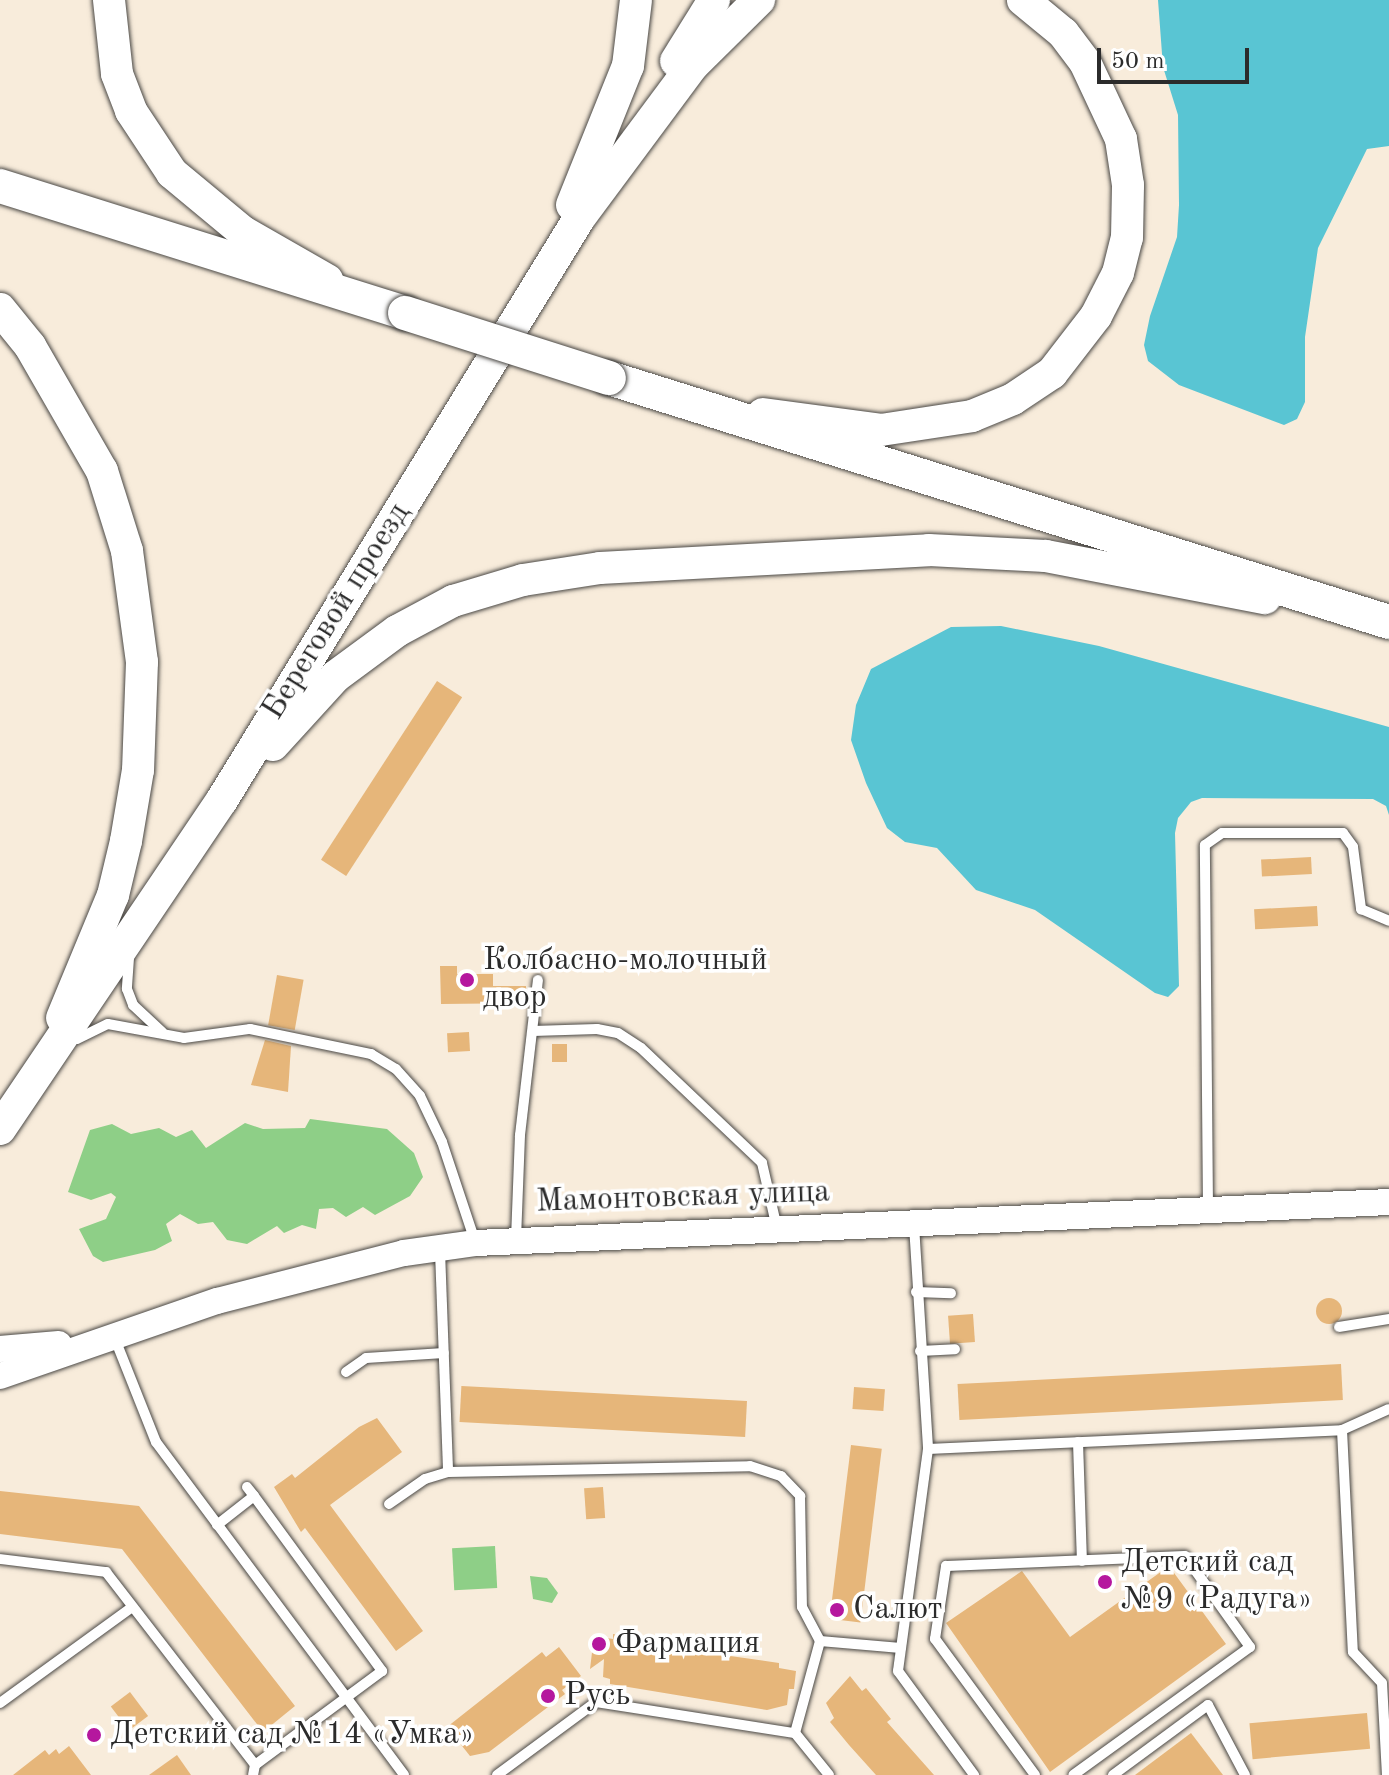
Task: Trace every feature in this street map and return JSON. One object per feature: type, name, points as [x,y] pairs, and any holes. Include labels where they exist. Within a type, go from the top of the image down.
[{"type":"highway","points":[[0,186],[1389,624]]},
{"type":"main road","points":[[109,0],[117,74],[131,111],[172,173],[243,232],[361,300]]},
{"type":"main road","points":[[533,292],[610,121],[628,66],[636,0]]},
{"type":"main road","points":[[533,292],[714,0]]},
{"type":"main road","points":[[580,217],[693,65],[759,0]]},
{"type":"main road","points":[[674,398],[825,425],[881,430],[927,427],[1013,399],[1052,373],[1075,347],[1118,273],[1127,238],[1126,170],[1115,125],[1085,62],[1063,33],[1023,0]]},
{"type":"main road","name":"Береговой проезд","points":[[30,1092],[222,800],[533,292]]},
{"type":"main road","points":[[0,309],[46,372],[102,471],[127,551],[142,662],[138,770],[113,895],[30,1092],[0,1129]]},
{"type":"main road","points":[[222,800],[336,676],[397,631],[453,601],[523,580],[600,568],[929,550],[1046,556],[1158,573],[1389,624]]},
{"type":"street","name":"Мамонтовская улица","points":[[0,1376],[102,1338],[318,1274],[476,1243],[1389,1202]]},
{"type":"street","points":[[0,1349],[102,1338]]},
{"type":"lane","points":[[1208,1210],[1205,845],[1222,833],[1343,833],[1353,847],[1361,909],[1389,921]]},
{"type":"lane","points":[[138,930],[126,970],[127,989],[142,1016],[167,1035]]},
{"type":"lane","points":[[516,1239],[520,1135],[538,980]]},
{"type":"lane","points":[[30,1092],[82,1033],[128,1024],[167,1035],[199,1037],[250,1029],[371,1054],[396,1069],[420,1096],[442,1142],[476,1243]]},
{"type":"lane","points":[[533,1031],[597,1029],[618,1033],[641,1048],[762,1163],[777,1228]]},
{"type":"lane","points":[[913,1222],[928,1449],[898,1671],[974,1775]]},
{"type":"lane","points":[[440,1248],[448,1472]]},
{"type":"lane","points":[[916,1292],[951,1293]]},
{"type":"lane","points":[[1339,1327],[1389,1319]]},
{"type":"lane","points":[[102,1338],[156,1442],[404,1775]]},
{"type":"lane","points":[[920,1351],[955,1349]]},
{"type":"lane","points":[[346,1372],[366,1358],[444,1353]]},
{"type":"lane","points":[[928,1449],[1342,1430],[1389,1409]]},
{"type":"lane","points":[[1342,1430],[1353,1652],[1382,1683],[1387,1775]]},
{"type":"lane","points":[[1078,1442],[1082,1561]]},
{"type":"lane","points":[[389,1504],[425,1479],[448,1472],[750,1466],[781,1476],[800,1496],[802,1607],[820,1641],[795,1733]]},
{"type":"lane","points":[[0,1559],[106,1572],[254,1770],[382,1671],[247,1487]]},
{"type":"lane","points":[[217,1525],[254,1496]]},
{"type":"lane","points":[[1035,1775],[935,1639],[946,1566],[1185,1556],[1250,1647],[1073,1775]]},
{"type":"lane","points":[[0,1703],[132,1607]]},
{"type":"lane","points":[[820,1641],[901,1648]]},
{"type":"lane","points":[[497,1775],[596,1702],[795,1733],[829,1775]]},
{"type":"lane","points":[[1113,1775],[1208,1705],[1245,1775]]},
{"type":"green space","points":[[310,1119],[387,1129],[414,1153],[423,1177],[410,1196],[375,1215],[363,1207],[346,1217],[333,1208],[319,1209],[316,1229],[302,1225],[284,1233],[277,1226],[247,1244],[227,1240],[213,1222],[198,1224],[180,1214],[166,1224],[172,1241],[155,1250],[103,1262],[93,1256],[79,1229],[106,1219],[116,1197],[111,1193],[91,1200],[68,1192],[90,1130],[112,1124],[131,1134],[159,1128],[176,1137],[192,1130],[206,1148],[245,1123],[263,1129],[305,1128]]},
{"type":"green space","points":[[495,1546],[497,1588],[454,1590],[452,1548]]},
{"type":"green space","points":[[530,1576],[547,1578],[558,1593],[552,1603],[533,1599]]},
{"type":"water","points":[[1158,0],[1389,0],[1389,146],[1367,149],[1318,248],[1305,337],[1305,402],[1297,419],[1284,425],[1179,385],[1148,361],[1144,345],[1150,316],[1177,237],[1179,205],[1178,115],[1163,67]]},
{"type":"water","points":[[1001,626],[1099,646],[1389,727],[1389,815],[1386,806],[1373,799],[1202,798],[1191,802],[1178,818],[1175,833],[1179,986],[1168,997],[1155,993],[1035,910],[976,890],[937,848],[905,842],[887,828],[866,783],[851,740],[856,705],[871,669],[951,627]]},
{"type":"building","points":[[437,681],[462,697],[346,876],[321,860]]},
{"type":"building","points":[[1311,857],[1312,874],[1262,877],[1261,860]]},
{"type":"building","points":[[1317,906],[1318,926],[1255,929],[1254,909]]},
{"type":"building","name":"Колбасно-молочный двор","points":[[440,966],[457,966],[457,974],[493,974],[493,986],[526,986],[526,1003],[441,1004]]},
{"type":"building","points":[[277,975],[304,980],[295,1030],[268,1025]]},
{"type":"building","points":[[469,1032],[470,1051],[448,1052],[447,1033]]},
{"type":"building","points":[[265,1040],[291,1046],[288,1092],[251,1085]]},
{"type":"building","points":[[552,1044],[567,1044],[567,1062],[552,1062]]},
{"type":"building","points":[[1329,1298],[1338,1302],[1342,1311],[1338,1320],[1329,1324],[1320,1320],[1316,1311],[1320,1302]]},
{"type":"building","points":[[973,1314],[975,1342],[950,1344],[948,1316]]},
{"type":"building","points":[[1341,1364],[1343,1400],[959,1420],[958,1384]]},
{"type":"building","points":[[461,1386],[747,1401],[745,1437],[460,1422]]},
{"type":"building","points":[[854,1387],[885,1389],[883,1411],[852,1409]]},
{"type":"building","points":[[377,1418],[402,1452],[330,1505],[423,1631],[396,1651],[305,1528],[301,1532],[274,1487],[292,1474],[295,1478],[359,1427]]},
{"type":"building","points":[[851,1445],[882,1449],[860,1622],[830,1619]]},
{"type":"building","points":[[603,1487],[605,1518],[586,1519],[584,1488]]},
{"type":"building","points":[[0,1491],[139,1506],[295,1706],[263,1732],[122,1549],[0,1534]]},
{"type":"building","points":[[1169,1566],[1226,1644],[1050,1772],[946,1623],[1022,1571],[1070,1637]]},
{"type":"building","points":[[613,1634],[653,1641],[652,1645],[779,1663],[779,1668],[796,1671],[794,1689],[789,1689],[787,1705],[767,1710],[610,1684],[610,1679],[603,1677],[604,1659],[590,1669],[594,1636],[613,1639]]},
{"type":"building","points":[[559,1647],[581,1676],[562,1690],[565,1694],[489,1752],[470,1756],[447,1727],[542,1652],[546,1657]]},
{"type":"building","points":[[850,1676],[862,1691],[866,1688],[891,1719],[887,1722],[934,1775],[876,1775],[849,1745],[830,1722],[834,1718],[826,1703]]},
{"type":"building","points":[[130,1692],[148,1716],[129,1730],[111,1706]]},
{"type":"building","points":[[1367,1713],[1370,1749],[1253,1759],[1249,1723]]},
{"type":"building","points":[[1191,1733],[1223,1775],[1135,1775]]},
{"type":"building","points":[[69,1746],[91,1775],[13,1775],[45,1750],[49,1755],[56,1749],[59,1754]]},
{"type":"building","points":[[177,1755],[191,1775],[149,1775]]},
{"type":"place","name":"Колбасно-молочный двор","points":[[467,980]]},
{"type":"place","name":"Детский сад №9 «Радуга»","points":[[1105,1582]]},
{"type":"place","name":"Салют","points":[[837,1610]]},
{"type":"place","name":"Фармация","points":[[599,1644]]},
{"type":"place","name":"Русь","points":[[548,1696]]},
{"type":"place","name":"Детский сад №14 «Умка»","points":[[94,1735]]}]
